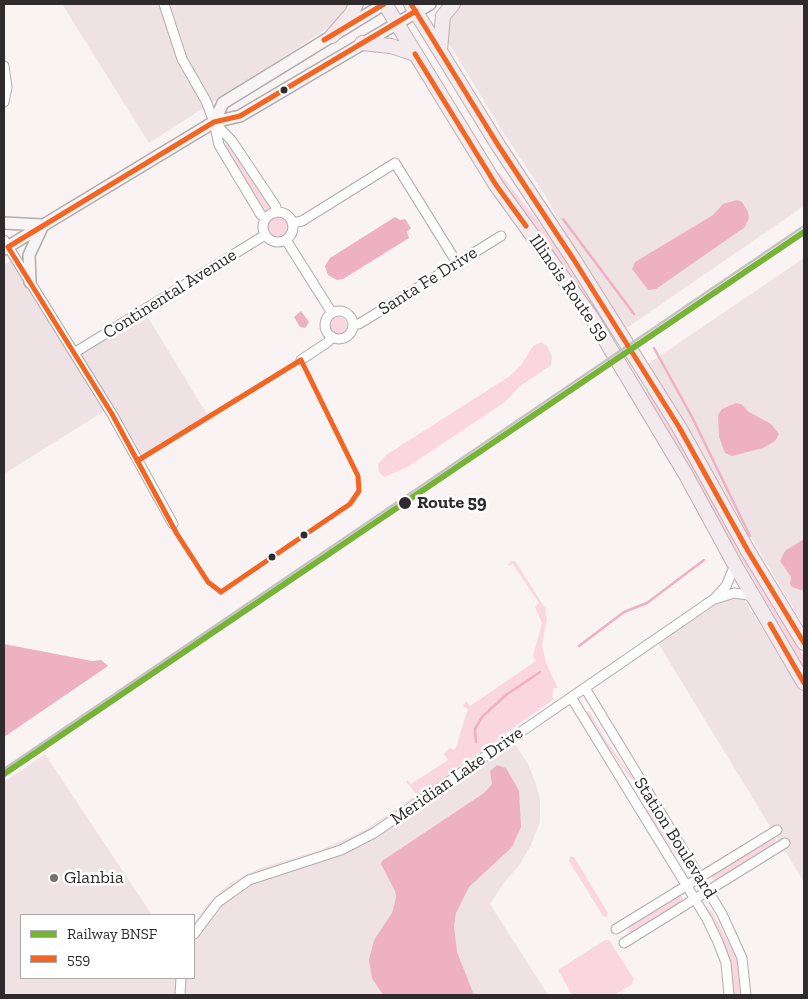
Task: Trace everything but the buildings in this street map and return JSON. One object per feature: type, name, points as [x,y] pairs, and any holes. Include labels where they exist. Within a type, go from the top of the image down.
[{"type":"main road","points":[[332,36],[352,13],[356,4]]},
{"type":"main road","points":[[214,122],[223,103],[384,4]]},
{"type":"main road","name":"Illinois Route 59","points":[[384,4],[496,185],[592,318],[681,467],[735,565],[804,683]]},
{"type":"main road","points":[[5,245],[44,225],[214,122],[240,116],[396,22],[413,8],[430,4]]},
{"type":"main road","points":[[440,51],[443,16],[453,4]]},
{"type":"main road","name":"Illinois Route 59","points":[[413,8],[498,145],[574,260],[679,427],[748,551],[804,643]]},
{"type":"main road","points":[[362,43],[391,46],[415,54]]},
{"type":"main road","points":[[4,223],[30,226],[44,225]]},
{"type":"main road","points":[[30,282],[28,255],[44,225]]},
{"type":"street","points":[[164,4],[182,59],[206,101],[214,122],[219,145],[261,215],[266,218]]},
{"type":"street","points":[[4,66],[7,87],[4,102]]},
{"type":"street","points":[[214,122],[232,141],[276,207],[275,213]]},
{"type":"street","points":[[292,223],[302,221],[395,163],[457,263]]},
{"type":"street","points":[[275,213],[288,216],[292,223],[292,233],[286,240],[276,242],[265,235],[263,226],[266,218],[275,213]]},
{"type":"street","name":"Continental Avenue","points":[[74,353],[265,235]]},
{"type":"street","name":"Santa Fe Drive","points":[[353,324],[360,324],[501,236]]},
{"type":"street","points":[[286,240],[332,313]]},
{"type":"street","points":[[5,245],[74,353],[173,524]]},
{"type":"street","points":[[331,337],[339,339],[348,336],[353,324],[346,313],[332,313]]},
{"type":"street","points":[[331,337],[325,324],[332,313]]},
{"type":"street","points":[[300,360],[328,342],[331,337]]},
{"type":"street","name":"Meridian Lake Drive","points":[[195,933],[211,910],[235,888],[264,874],[321,858],[366,838],[714,599],[726,586],[735,565]]},
{"type":"street","name":"Meridian Lake Drive","points":[[714,599],[737,593],[748,595],[757,602]]},
{"type":"street","name":"Station Boulevard","points":[[585,688],[734,935],[742,958],[746,995]]},
{"type":"street","name":"Station Boulevard","points":[[571,697],[695,898],[718,942],[726,964],[729,995]]},
{"type":"street","points":[[616,929],[777,830]]},
{"type":"street","points":[[624,943],[785,842]]},
{"type":"street","points":[[180,995],[181,979]]},
{"type":"shaded area","points":[[62,4],[354,4],[336,23],[149,143]]},
{"type":"shaded area","points":[[459,4],[804,4],[804,206],[625,329],[580,258],[546,197],[501,129],[447,40],[446,18]]},
{"type":"shaded area","points":[[226,144],[230,145],[254,179],[271,208],[263,214],[224,147]]},
{"type":"shaded area","points":[[500,173],[549,236],[596,308],[594,309],[511,194],[498,174]]},
{"type":"shaded area","points":[[737,200],[742,202],[748,212],[749,218],[745,227],[656,289],[649,290],[646,287],[632,269],[635,262],[713,215],[723,204]]},
{"type":"shaded area","points":[[278,215],[286,218],[289,226],[286,234],[278,237],[270,234],[267,226],[270,218]]},
{"type":"shaded area","points":[[395,217],[400,220],[405,219],[411,228],[407,232],[409,238],[343,279],[337,280],[328,275],[325,266],[330,258]]},
{"type":"shaded area","points":[[804,258],[804,626],[648,364]]},
{"type":"shaded area","points":[[13,260],[70,352],[143,309],[208,416],[137,459],[109,408],[4,474],[4,264]]},
{"type":"shaded area","points":[[301,311],[309,322],[305,328],[300,327],[294,317]]},
{"type":"shaded area","points":[[338,317],[345,319],[347,326],[345,333],[338,335],[331,333],[329,326],[331,319]]},
{"type":"shaded area","points":[[541,342],[547,346],[552,356],[551,365],[519,387],[505,402],[406,468],[384,477],[379,472],[378,464],[386,455],[510,376],[522,364],[533,346]]},
{"type":"shaded area","points":[[648,392],[690,460],[754,576],[804,656],[804,668],[646,394]]},
{"type":"shaded area","points":[[736,403],[741,404],[749,412],[771,424],[779,434],[775,441],[763,448],[732,456],[725,453],[719,437],[718,415],[722,409]]},
{"type":"shaded area","points":[[804,539],[804,591],[792,587],[790,584],[791,577],[780,561],[785,551]]},
{"type":"shaded area","points":[[511,561],[515,561],[545,608],[547,618],[542,645],[546,663],[558,688],[554,688],[552,696],[554,699],[421,793],[415,793],[406,782],[407,780],[411,784],[448,760],[444,754],[449,748],[455,750],[468,709],[463,706],[466,701],[470,706],[536,661],[533,656],[542,623],[535,607],[539,603],[513,564],[507,566]]},
{"type":"shaded area","points":[[738,590],[804,695],[804,882],[658,643]]},
{"type":"shaded area","points":[[4,644],[92,661],[101,660],[108,666],[4,737]]},
{"type":"shaded area","points":[[589,711],[606,740],[635,781],[631,779],[595,729],[585,713]]},
{"type":"shaded area","points":[[507,733],[527,762],[535,781],[540,800],[540,822],[531,845],[520,864],[503,884],[490,904],[548,995],[4,995],[4,782],[45,754],[151,914],[20,914],[20,979],[195,979],[195,922],[205,907],[230,883],[260,868],[321,850],[365,830]]},
{"type":"shaded area","points":[[497,765],[506,768],[519,791],[521,827],[512,847],[469,887],[456,913],[454,926],[457,952],[474,995],[383,995],[372,978],[369,960],[374,940],[392,913],[396,897],[395,891],[381,864],[382,861],[484,793],[492,784],[490,771]]},
{"type":"shaded area","points":[[648,810],[684,858],[689,872],[652,821],[646,811]]},
{"type":"shaded area","points":[[772,837],[776,839],[775,843],[717,881],[712,879],[712,875]]},
{"type":"shaded area","points":[[570,856],[574,857],[608,913],[607,917],[603,916],[569,861]]},
{"type":"shaded area","points":[[677,896],[682,896],[683,901],[633,933],[628,932],[629,926]]},
{"type":"shaded area","points":[[706,905],[713,913],[736,957],[740,971],[742,995],[734,995],[731,962]]},
{"type":"shaded area","points":[[605,940],[609,940],[634,979],[631,985],[614,995],[572,995],[558,970]]},
{"type":"waterway","points":[[563,219],[634,314]]},
{"type":"waterway","points":[[654,348],[692,417],[750,536]]},
{"type":"waterway","points":[[579,646],[624,612],[647,603],[704,560]]},
{"type":"waterway","points":[[476,742],[475,729],[482,717],[506,695],[540,672]]},
{"type":"railway","points":[[4,769],[804,226]]},
{"type":"rail line","name":"BNSF","points":[[4,774],[804,232]]},
{"type":"transit line","name":"559","points":[[324,40],[384,4]]},
{"type":"transit line","name":"559","points":[[411,4],[498,145],[574,260],[679,427],[748,551],[804,643]]},
{"type":"transit line","name":"559","points":[[8,247],[214,122],[240,116],[416,11]]},
{"type":"transit line","name":"559","points":[[415,54],[496,185],[526,226]]},
{"type":"transit line","name":"559","points":[[8,247],[112,414],[177,534],[208,582],[221,592]]},
{"type":"transit line","name":"559","points":[[137,461],[301,360]]},
{"type":"transit line","name":"559","points":[[221,592],[350,504],[359,491],[358,476],[301,360]]},
{"type":"transit line","name":"559","points":[[770,624],[804,683]]},
{"type":"place","name":"Route 59","points":[[405,503]]},
{"type":"place","name":"Glanbia","points":[[54,878]]}]
